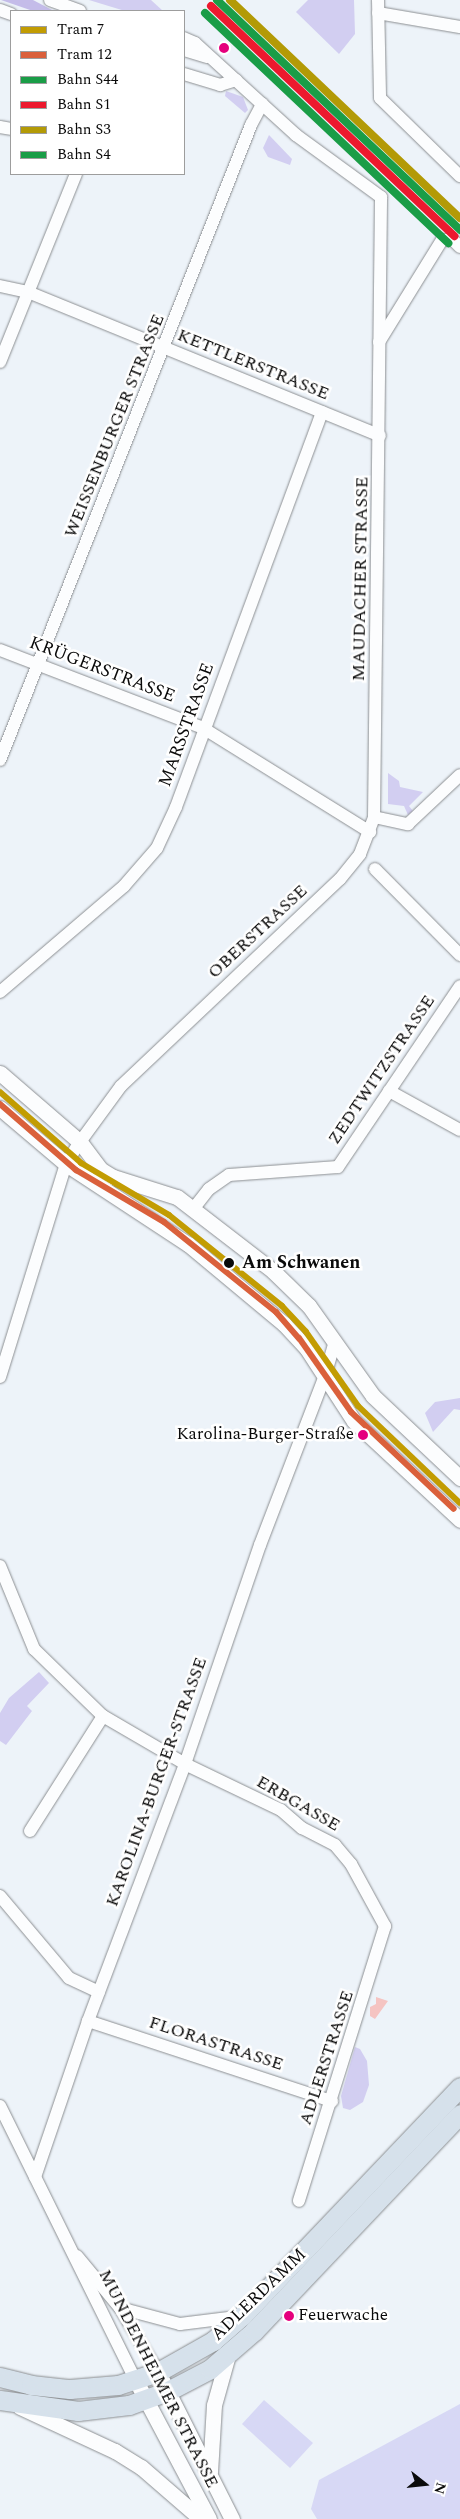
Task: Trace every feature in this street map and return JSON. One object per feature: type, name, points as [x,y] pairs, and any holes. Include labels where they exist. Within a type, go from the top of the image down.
[{"type":"main road","name":"ADLERDAMM","points":[[0,2377],[31,2385],[70,2389],[118,2385],[158,2372],[214,2341],[242,2316],[456,2091]]},
{"type":"main road","name":"ADLERDAMM","points":[[6,2401],[78,2411],[129,2405],[168,2392],[228,2356],[460,2114]]},
{"type":"street","points":[[50,0],[77,10]]},
{"type":"street","points":[[378,0],[380,98],[460,176]]},
{"type":"street","points":[[378,13],[460,27]]},
{"type":"street","name":"MAUDACHER STRASSE","points":[[185,39],[236,80],[296,135],[381,197],[380,436],[374,817]]},
{"type":"street","name":"MAUDACHER STRASSE","points":[[185,50],[207,57]]},
{"type":"street","points":[[185,74],[214,85],[236,80]]},
{"type":"street","name":"WEISSENBURGER STRASSE","points":[[0,760],[251,125],[262,104]]},
{"type":"street","points":[[0,362],[76,175]]},
{"type":"street","points":[[379,342],[442,240],[453,240],[460,247]]},
{"type":"street","name":"KETTLERSTRASSE","points":[[0,286],[28,292],[380,436]]},
{"type":"street","name":"MARSSTRASSE","points":[[0,992],[117,892],[151,856],[176,807],[203,728],[322,412]]},
{"type":"street","name":"KRÜGERSTRASSE","points":[[0,650],[203,728],[370,832]]},
{"type":"street","points":[[374,817],[408,824],[460,774]]},
{"type":"street","name":"OBERSTRASSE","points":[[80,1142],[120,1086],[340,879],[360,854],[370,832],[374,817]]},
{"type":"street","points":[[374,869],[460,955]]},
{"type":"street","name":"ZEDTWITZSTRASSE","points":[[194,1208],[208,1189],[229,1175],[338,1167],[460,986]]},
{"type":"street","points":[[0,1073],[80,1142],[93,1164],[106,1174],[171,1194],[194,1208],[297,1293],[373,1396],[460,1478]]},
{"type":"street","points":[[389,1091],[460,1130]]},
{"type":"street","points":[[0,1108],[66,1164],[140,1211],[229,1277],[294,1334],[325,1376],[354,1421],[460,1520]]},
{"type":"street","points":[[0,1377],[66,1164],[80,1142]]},
{"type":"street","name":"KAROLINA-BURGER-STRASSE","points":[[35,2177],[88,2021],[185,1764],[260,1545],[325,1376],[334,1344]]},
{"type":"street","name":"ERBGASSE","points":[[0,1566],[34,1649],[103,1716],[185,1764],[281,1810],[302,1828],[335,1845],[347,1859],[385,1926]]},
{"type":"street","points":[[30,1831],[103,1716]]},
{"type":"street","points":[[0,1896],[69,1978],[99,1992]]},
{"type":"street","name":"ADLERSTRASSE","points":[[299,2201],[332,2101],[385,1926]]},
{"type":"street","name":"FLORASTRASSE","points":[[88,2021],[332,2101]]},
{"type":"street","points":[[456,2091],[460,2114]]},
{"type":"street","name":"MUNDENHEIMER STRASSE","points":[[0,2106],[75,2254],[82,2275],[209,2519]]},
{"type":"street","name":"MUNDENHEIMER STRASSE","points":[[75,2254],[120,2308],[158,2372],[232,2519]]},
{"type":"street","points":[[120,2308],[180,2324],[219,2322],[242,2316]]},
{"type":"street","points":[[210,2476],[211,2424],[228,2356]]},
{"type":"street","points":[[6,2401],[115,2451],[148,2472],[202,2519]]},
{"type":"shaded area","points":[[1,0],[33,0],[52,10],[30,10]]},
{"type":"shaded area","points":[[89,0],[151,0],[162,10],[122,10]]},
{"type":"shaded area","points":[[308,0],[354,0],[355,34],[339,54],[296,12]]},
{"type":"shaded area","points":[[226,91],[243,97],[248,110],[245,113],[225,96]]},
{"type":"shaded area","points":[[269,135],[292,159],[290,165],[268,157],[263,148]]},
{"type":"shaded area","points":[[388,773],[399,781],[400,787],[423,792],[409,806],[413,811],[408,815],[404,806],[388,804]]},
{"type":"shaded area","points":[[460,1398],[460,1410],[454,1409],[433,1432],[425,1413],[435,1402]]},
{"type":"shaded area","points":[[39,1672],[49,1683],[27,1706],[32,1711],[6,1745],[0,1741],[0,1713],[9,1698]]},
{"type":"shaded area","points":[[376,1997],[388,2001],[375,2019],[370,2016],[370,2007],[376,2004]]},
{"type":"shaded area","points":[[355,2047],[360,2049],[367,2061],[369,2085],[363,2102],[350,2110],[343,2108],[341,2096]]},
{"type":"shaded area","points":[[264,2400],[313,2443],[290,2468],[242,2424]]},
{"type":"shaded area","points":[[460,2404],[460,2519],[317,2519],[311,2509],[319,2480]]},
{"type":"tram line","name":"7","points":[[0,1092],[81,1163],[169,1215],[282,1306],[306,1332],[358,1406],[460,1503]]},
{"type":"tram line","name":"12","points":[[0,1104],[76,1170],[164,1222],[276,1312],[299,1338],[351,1412],[454,1509]]},
{"type":"rail line","name":"S44","points":[[217,0],[460,230]]},
{"type":"rail line","name":"S3","points":[[230,0],[460,218]]},
{"type":"rail line","name":"S1","points":[[211,6],[454,236]]},
{"type":"rail line","name":"S4","points":[[205,13],[448,243]]},
{"type":"place","name":"Am Schwanen","points":[[229,1263]]},
{"type":"place","name":"Karolina-Burger-Straße","points":[[363,1435]]},
{"type":"place","name":"Feuerwache","points":[[289,2316]]}]
